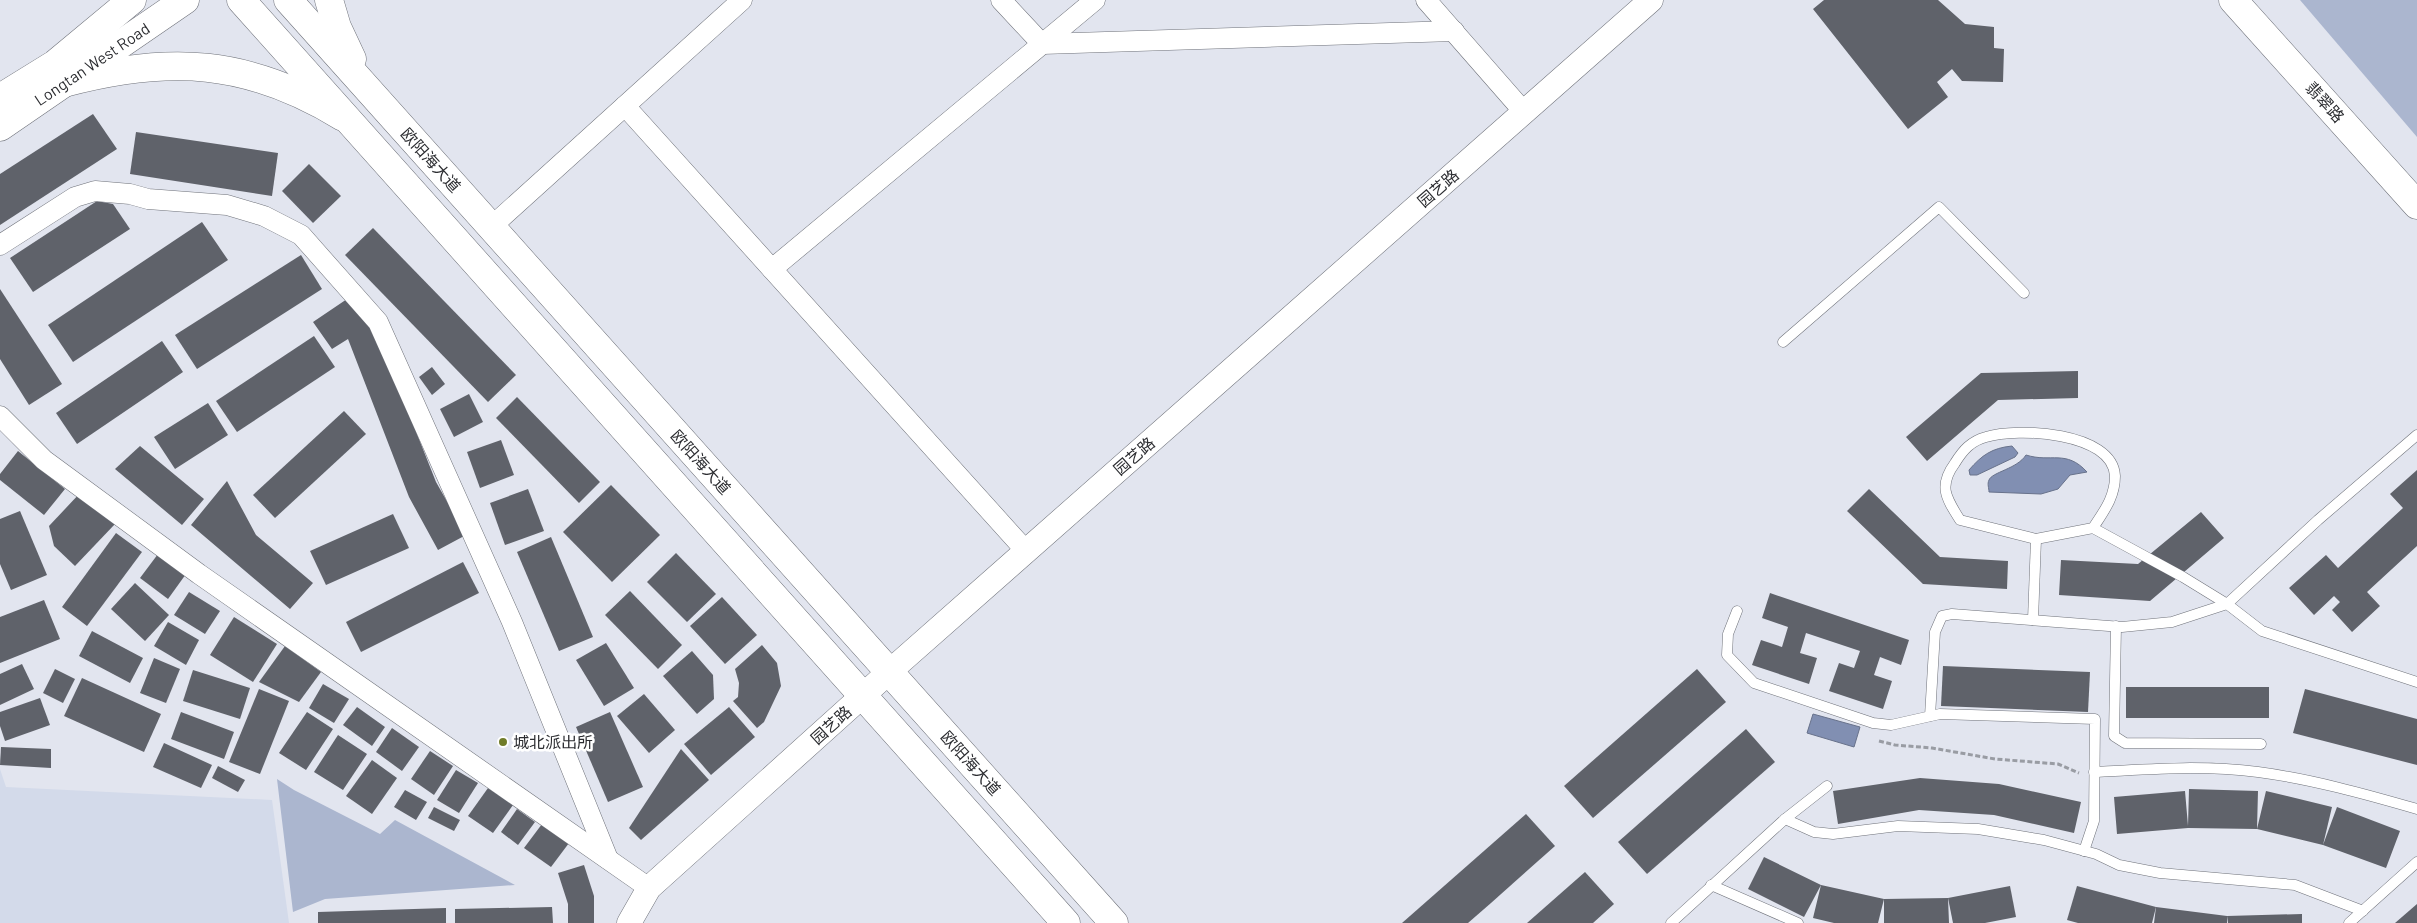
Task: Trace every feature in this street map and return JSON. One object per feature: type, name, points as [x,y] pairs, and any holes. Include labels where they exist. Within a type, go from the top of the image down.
[{"type":"main road","name":"Longtan West Road","points":[[0,98],[55,64],[132,0]]},
{"type":"main road","name":"Longtan West Road","points":[[0,127],[185,0]]},
{"type":"main road","points":[[241,0],[1066,923]]},
{"type":"main road","name":"欧阳海大道","points":[[288,0],[1114,923]]},
{"type":"main road","points":[[329,0],[348,51],[375,97]]},
{"type":"main road","name":"翡翠路","points":[[2233,0],[2417,205]]},
{"type":"main road","points":[[64,83],[138,67],[200,67],[262,79],[320,103],[348,120]]},
{"type":"street","points":[[491,227],[742,0]]},
{"type":"street","points":[[1001,0],[1042,44],[1454,31]]},
{"type":"street","points":[[772,269],[1095,0]]},
{"type":"street","points":[[1426,0],[1524,112]]},
{"type":"street","name":"园艺路","points":[[629,923],[649,888],[889,672],[1651,0]]},
{"type":"street","points":[[626,106],[1026,551]]},
{"type":"street","points":[[0,245],[75,197],[95,191],[130,194],[148,199],[227,205],[264,216],[301,235],[378,322],[512,622],[608,859]]},
{"type":"street","points":[[0,416],[44,460],[198,574],[649,888]]},
{"type":"lane","points":[[1784,342],[1939,207],[2024,293]]},
{"type":"lane","points":[[2093,528],[2113,496],[2115,474],[2106,455],[2072,438],[2032,432],[1986,436],[1966,447],[1946,475],[1946,499],[1960,520],[2036,539],[2093,528],[2227,604],[2262,631],[2417,682]]},
{"type":"lane","points":[[1930,716],[1935,632],[1942,616],[1952,614],[2116,626],[2172,622],[2227,604],[2318,520],[2417,435]]},
{"type":"lane","points":[[2032,620],[2036,539]]},
{"type":"lane","points":[[1737,611],[1728,634],[1727,655],[1754,683],[1873,723],[1891,725],[1940,714],[2095,719],[2094,821],[2084,851]]},
{"type":"lane","points":[[2116,626],[2114,736],[2125,743],[2261,744]]},
{"type":"lane","points":[[2094,776],[2171,767],[2258,772],[2356,792],[2417,809]]},
{"type":"lane","points":[[1671,923],[1785,819],[1827,786]]},
{"type":"lane","points":[[1785,819],[1814,832],[1833,834],[1898,826],[1978,829],[2044,840],[2096,854],[2119,865],[2160,873],[2295,885],[2363,910]]},
{"type":"lane","points":[[2350,923],[2417,862]]},
{"type":"lane","points":[[1711,885],[1798,923]]},
{"type":"path","points":[[1873,723],[1875,739],[1894,745],[1932,748],[1995,759],[2058,764],[2094,776]]},
{"type":"shaded area","points":[[2300,0],[2417,0],[2417,137]]},
{"type":"shaded area","points":[[2012,446],[2018,453],[2015,457],[1977,475],[1970,475],[1969,470],[1983,456],[1999,448]]},
{"type":"shaded area","points":[[2026,455],[2065,459],[2079,465],[2087,472],[2070,475],[2058,489],[2041,494],[1989,492],[1988,483],[1991,477],[2017,464]]},
{"type":"shaded area","points":[[1813,714],[1860,727],[1854,747],[1807,733]]},
{"type":"shaded area","points":[[0,769],[6,787],[272,800],[289,923],[0,923]]},
{"type":"shaded area","points":[[277,779],[294,790],[380,834],[395,820],[515,885],[325,899],[293,912]]},
{"type":"building","points":[[1824,0],[1938,0],[1965,24],[1994,27],[1994,48],[2004,49],[2003,82],[1962,81],[1952,69],[1937,82],[1948,97],[1908,129],[1813,9]]},
{"type":"building","points":[[93,114],[117,149],[0,225],[0,174]]},
{"type":"building","points":[[136,132],[278,153],[272,196],[130,174]]},
{"type":"building","points":[[309,164],[341,196],[313,223],[282,191]]},
{"type":"building","points":[[97,201],[113,204],[130,229],[33,292],[10,258]]},
{"type":"building","points":[[202,222],[228,260],[73,362],[48,325]]},
{"type":"building","points":[[373,228],[516,375],[488,402],[345,255]]},
{"type":"building","points":[[301,255],[322,289],[197,369],[175,335]]},
{"type":"building","points":[[0,289],[62,384],[29,405],[0,359]]},
{"type":"building","points":[[350,297],[373,323],[436,482],[466,535],[438,550],[409,497],[348,339],[332,349],[313,322]]},
{"type":"building","points":[[314,336],[335,367],[237,432],[216,401]]},
{"type":"building","points":[[162,341],[183,372],[77,444],[56,413]]},
{"type":"building","points":[[432,367],[445,384],[432,395],[419,377]]},
{"type":"building","points":[[2078,371],[2078,398],[1998,400],[1927,461],[1906,437],[1981,373]]},
{"type":"building","points":[[469,394],[483,422],[454,437],[440,409]]},
{"type":"building","points":[[517,397],[600,482],[579,503],[496,418]]},
{"type":"building","points":[[208,403],[228,435],[175,469],[154,437]]},
{"type":"building","points":[[344,411],[366,434],[275,518],[253,495]]},
{"type":"building","points":[[501,440],[514,475],[480,488],[467,452]]},
{"type":"building","points":[[140,446],[204,499],[182,525],[115,469]]},
{"type":"building","points":[[18,451],[65,489],[44,515],[0,480],[0,474]]},
{"type":"building","points":[[2417,470],[2417,546],[2367,592],[2380,606],[2352,632],[2332,610],[2340,602],[2334,596],[2314,615],[2289,588],[2326,555],[2338,568],[2403,508],[2390,494]]},
{"type":"building","points":[[227,481],[256,535],[313,583],[290,609],[191,525]]},
{"type":"building","points":[[611,485],[660,535],[612,582],[563,532]]},
{"type":"building","points":[[528,489],[544,531],[505,545],[490,503]]},
{"type":"building","points":[[1869,489],[1940,557],[2008,561],[2007,589],[1923,584],[1847,511]]},
{"type":"building","points":[[81,492],[115,524],[75,566],[54,546],[49,526]]},
{"type":"building","points":[[20,511],[47,575],[11,590],[0,564],[0,519]]},
{"type":"building","points":[[2201,512],[2224,538],[2150,601],[2059,595],[2061,560],[2138,564]]},
{"type":"building","points":[[393,514],[409,548],[326,585],[310,551]]},
{"type":"building","points":[[116,533],[142,552],[87,626],[62,607]]},
{"type":"building","points":[[551,537],[593,637],[559,651],[517,552]]},
{"type":"building","points":[[676,553],[716,594],[687,622],[647,582]]},
{"type":"building","points":[[158,554],[186,574],[168,599],[140,578]]},
{"type":"building","points":[[463,562],[479,593],[361,652],[346,622]]},
{"type":"building","points":[[135,583],[169,615],[145,641],[111,609]]},
{"type":"building","points":[[630,591],[682,645],[658,669],[605,615]]},
{"type":"building","points":[[189,592],[220,611],[205,634],[174,615]]},
{"type":"building","points":[[1770,593],[1909,640],[1901,665],[1880,657],[1874,675],[1892,681],[1883,709],[1829,691],[1839,663],[1854,668],[1860,651],[1806,633],[1800,653],[1817,658],[1809,684],[1752,665],[1761,640],[1782,647],[1788,627],[1762,618]]},
{"type":"building","points":[[722,597],[757,635],[725,664],[690,626]]},
{"type":"building","points":[[44,600],[60,639],[0,663],[0,617]]},
{"type":"building","points":[[234,617],[277,644],[253,682],[210,655]]},
{"type":"building","points":[[168,622],[199,640],[186,665],[154,646]]},
{"type":"building","points":[[92,631],[143,658],[130,683],[79,656]]},
{"type":"building","points":[[606,643],[634,688],[604,706],[576,660]]},
{"type":"building","points":[[762,645],[777,663],[781,686],[764,722],[757,728],[733,701],[738,697],[739,683],[735,669]]},
{"type":"building","points":[[285,646],[321,672],[299,702],[259,682]]},
{"type":"building","points":[[692,651],[713,675],[714,699],[697,714],[663,676]]},
{"type":"building","points":[[154,658],[180,669],[166,703],[140,693]]},
{"type":"building","points":[[22,664],[34,689],[0,705],[0,674]]},
{"type":"building","points":[[1943,666],[2090,672],[2088,712],[1941,706]]},
{"type":"building","points":[[55,669],[75,679],[63,703],[43,693]]},
{"type":"building","points":[[1697,669],[1726,702],[1593,818],[1564,786]]},
{"type":"building","points":[[193,670],[250,688],[240,719],[183,701]]},
{"type":"building","points":[[82,678],[161,714],[144,752],[64,716]]},
{"type":"building","points":[[323,684],[349,699],[334,723],[309,708]]},
{"type":"building","points":[[2126,687],[2269,687],[2269,718],[2126,718]]},
{"type":"building","points":[[259,689],[289,701],[260,774],[229,762]]},
{"type":"building","points":[[2305,689],[2417,719],[2417,765],[2293,733]]},
{"type":"building","points":[[644,694],[675,730],[649,753],[617,716]]},
{"type":"building","points":[[40,698],[50,725],[5,741],[0,726],[0,712]]},
{"type":"building","points":[[357,707],[385,727],[372,746],[343,725]]},
{"type":"building","points":[[729,707],[755,737],[711,775],[684,744]]},
{"type":"building","points":[[181,712],[234,732],[224,759],[171,739]]},
{"type":"building","points":[[307,712],[333,729],[306,770],[279,753]]},
{"type":"building","points":[[610,712],[643,787],[608,802],[576,727]]},
{"type":"building","points":[[392,728],[419,747],[402,771],[376,752]]},
{"type":"building","points":[[1746,729],[1775,762],[1647,874],[1618,842]]},
{"type":"building","points":[[338,735],[367,754],[343,790],[314,772]]},
{"type":"building","points":[[164,743],[212,765],[201,788],[153,767]]},
{"type":"building","points":[[1,747],[51,749],[51,768],[0,765]]},
{"type":"building","points":[[681,749],[709,780],[641,840],[629,828]]},
{"type":"building","points":[[430,751],[453,766],[434,795],[411,779]]},
{"type":"building","points":[[372,760],[397,778],[372,814],[346,796]]},
{"type":"building","points":[[218,766],[245,780],[238,792],[212,778]]},
{"type":"building","points":[[456,770],[478,783],[459,813],[437,800]]},
{"type":"building","points":[[1920,778],[1999,784],[2081,802],[2074,833],[1994,815],[1919,810],[1838,824],[1833,791]]},
{"type":"building","points":[[488,788],[513,805],[493,833],[468,816]]},
{"type":"building","points":[[2189,789],[2258,791],[2257,829],[2188,828],[2117,834],[2114,797],[2185,791],[2188,826]]},
{"type":"building","points":[[405,790],[427,802],[416,820],[394,807]]},
{"type":"building","points":[[2266,791],[2332,807],[2323,845],[2257,829]]},
{"type":"building","points":[[434,807],[460,820],[454,831],[428,818]]},
{"type":"building","points":[[2337,807],[2400,831],[2386,868],[2323,845]]},
{"type":"building","points":[[517,809],[535,822],[518,845],[501,832]]},
{"type":"building","points":[[1526,814],[1555,846],[1491,903],[1468,923],[1402,923]]},
{"type":"building","points":[[542,824],[569,843],[551,867],[524,848]]},
{"type":"building","points":[[1764,857],[1821,885],[1804,917],[1748,889]]},
{"type":"building","points":[[584,865],[594,896],[594,923],[568,923],[568,904],[558,873]]},
{"type":"building","points":[[1585,872],[1614,904],[1593,923],[1527,923]]},
{"type":"building","points":[[1821,885],[1884,899],[1878,923],[1834,923],[1813,918]]},
{"type":"building","points":[[2010,886],[2016,917],[1985,923],[1953,923],[1948,898]]},
{"type":"building","points":[[2077,886],[2156,907],[2152,923],[2078,923],[2067,920]]},
{"type":"building","points":[[1948,898],[1949,923],[1884,923],[1884,899]]},
{"type":"building","points":[[2417,904],[2417,923],[2395,923]]},
{"type":"building","points":[[552,907],[553,923],[455,923],[455,909]]},
{"type":"building","points":[[2156,907],[2227,916],[2227,923],[2154,923]]},
{"type":"building","points":[[446,908],[446,923],[318,923],[318,912]]},
{"type":"building","points":[[2302,914],[2302,923],[2228,923],[2227,916]]},
{"type":"place","name":"城北派出所","points":[[503,742]]}]
